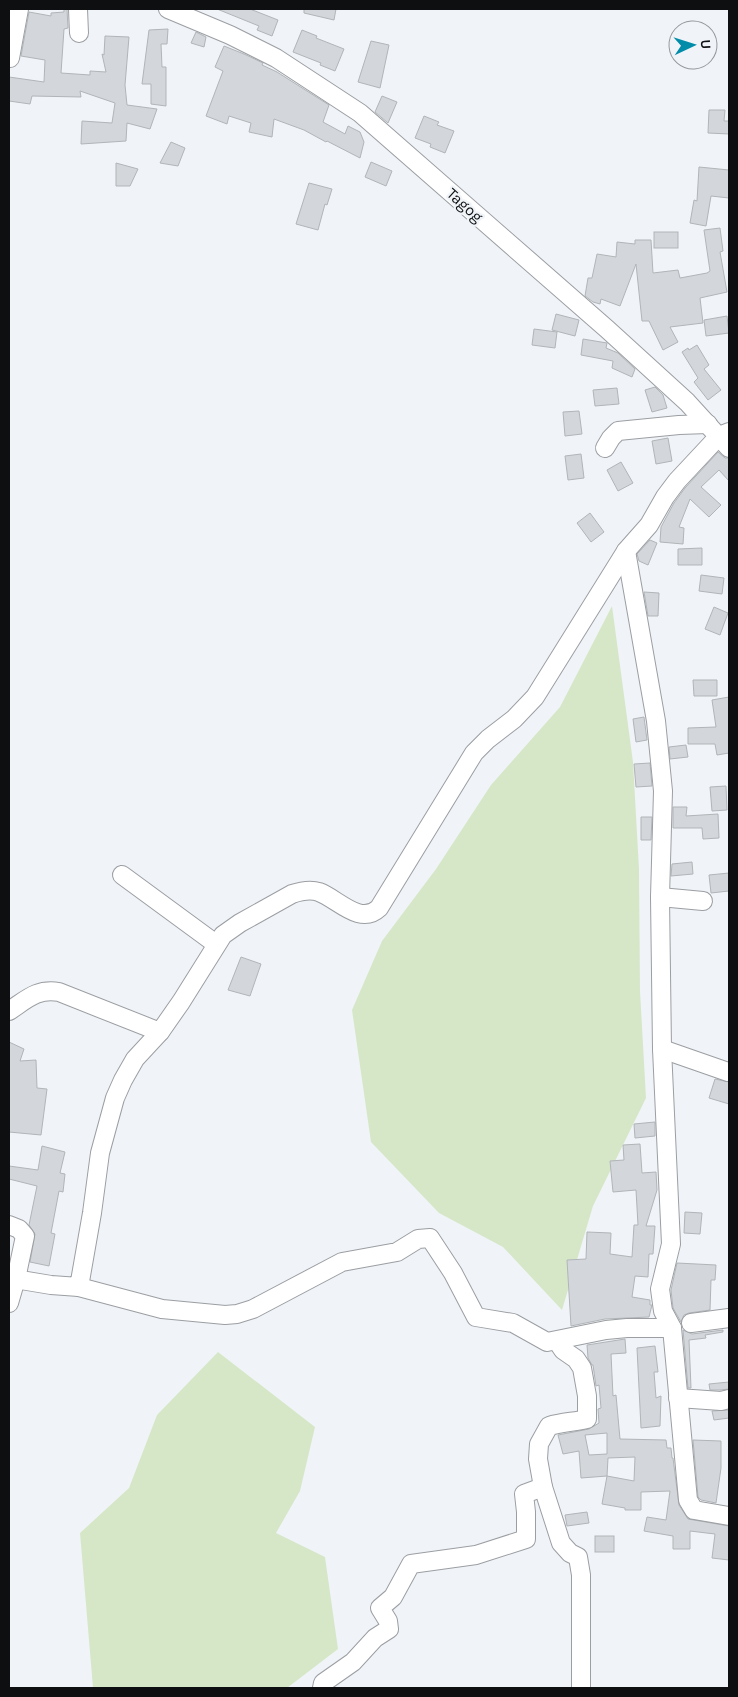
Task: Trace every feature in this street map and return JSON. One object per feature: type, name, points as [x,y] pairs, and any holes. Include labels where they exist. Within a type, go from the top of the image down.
[{"type":"street","points":[[10,58],[19,9]]},
{"type":"street","points":[[78,9],[79,33]]},
{"type":"street","name":"Tagog","points":[[168,9],[230,35],[276,58],[360,112],[607,329],[721,435]]},
{"type":"street","points":[[605,448],[610,438],[618,431],[679,425],[721,435]]},
{"type":"street","points":[[79,1287],[100,1153],[115,1098],[135,1059],[160,1032],[181,1002],[216,944],[230,930],[292,894],[300,892],[319,892],[361,914],[374,912],[379,908],[474,753],[488,739],[514,719],[535,697],[626,551],[649,525],[677,481],[721,435]]},
{"type":"street","points":[[626,551],[658,736],[663,791],[660,897],[662,1049],[671,1244],[661,1284],[660,1298],[663,1311],[672,1328],[688,1500],[694,1510],[729,1516]]},
{"type":"street","points":[[122,875],[216,944]]},
{"type":"street","points":[[660,897],[703,901]]},
{"type":"street","points":[[9,1011],[38,992],[49,990],[59,992],[160,1032]]},
{"type":"street","points":[[662,1049],[728,1072]]},
{"type":"street","points":[[9,1225],[19,1229],[25,1236],[13,1279],[9,1303]]},
{"type":"street","points":[[13,1279],[79,1287],[162,1309],[226,1315],[237,1314],[253,1309],[342,1262],[398,1252],[418,1239],[430,1238],[453,1273],[476,1317],[513,1323],[547,1342],[606,1330],[672,1328]]},
{"type":"street","points":[[691,1322],[729,1318]]},
{"type":"street","points":[[557,1340],[563,1350],[576,1359],[582,1368],[587,1396],[587,1419],[569,1423],[561,1422],[549,1426],[539,1444],[538,1459],[544,1487],[561,1543],[578,1557],[581,1575],[581,1688]]},
{"type":"street","points":[[678,1398],[721,1401],[729,1399]]},
{"type":"street","points":[[322,1688],[323,1683],[352,1662],[375,1638],[389,1629],[388,1621],[380,1608],[393,1597],[411,1564],[476,1555],[526,1539],[524,1494],[544,1487]]},
{"type":"green space","points":[[612,606],[633,762],[639,869],[640,991],[646,1098],[593,1206],[562,1310],[503,1247],[439,1213],[371,1142],[352,1010],[382,941],[436,869],[491,785],[560,707]]},
{"type":"green space","points":[[218,1352],[315,1427],[300,1491],[276,1533],[325,1557],[338,1649],[287,1688],[93,1688],[80,1533],[129,1488],[157,1415]]},
{"type":"building","points":[[64,9],[67,9],[68,28],[64,29],[61,73],[90,75],[90,71],[106,72],[102,54],[104,55],[105,36],[129,37],[125,85],[127,105],[157,109],[150,129],[127,123],[126,141],[81,144],[82,121],[112,123],[115,103],[80,91],[81,97],[32,96],[30,104],[9,101],[9,77],[44,82],[45,60],[21,56],[29,12],[51,16],[51,13],[64,12]]},
{"type":"building","points":[[217,9],[250,9],[278,20],[272,36],[257,30],[259,26]]},
{"type":"building","points":[[304,9],[336,9],[334,20],[304,13]]},
{"type":"building","points":[[168,29],[167,44],[161,44],[162,67],[166,67],[166,106],[151,104],[151,84],[142,84],[149,30]]},
{"type":"building","points":[[302,30],[317,36],[316,38],[344,49],[335,71],[320,65],[321,63],[293,52]]},
{"type":"building","points":[[196,32],[206,37],[204,47],[191,43]]},
{"type":"building","points":[[371,41],[389,45],[380,88],[358,82]]},
{"type":"building","points":[[224,46],[263,63],[262,65],[277,72],[329,105],[323,122],[345,134],[348,126],[360,132],[364,142],[360,158],[304,130],[274,119],[272,137],[249,132],[251,123],[229,116],[227,124],[206,116],[223,71],[215,67]]},
{"type":"building","points":[[382,96],[397,102],[388,123],[375,112]]},
{"type":"building","points":[[709,110],[725,110],[724,121],[729,121],[729,134],[708,133]]},
{"type":"building","points":[[424,116],[439,122],[437,125],[454,131],[445,153],[430,147],[431,144],[415,138]]},
{"type":"building","points":[[171,142],[185,148],[178,166],[160,163]]},
{"type":"building","points":[[371,162],[392,171],[386,186],[365,177]]},
{"type":"building","points":[[116,163],[138,169],[130,186],[116,186]]},
{"type":"building","points":[[699,167],[729,170],[729,198],[711,196],[706,226],[690,223],[694,200],[697,201]]},
{"type":"building","points":[[309,183],[332,189],[327,205],[325,204],[318,230],[296,224]]},
{"type":"building","points":[[720,228],[723,251],[720,252],[727,292],[700,298],[703,323],[670,327],[678,342],[663,350],[649,321],[642,321],[636,264],[620,306],[601,299],[600,304],[593,302],[585,296],[588,278],[592,278],[597,254],[616,257],[617,242],[635,244],[635,240],[651,240],[653,273],[678,270],[680,278],[707,273],[710,271],[704,230]]},
{"type":"building","points":[[654,232],[678,232],[678,248],[654,248]]},
{"type":"building","points":[[556,314],[579,320],[575,336],[552,330]]},
{"type":"building","points":[[727,316],[729,333],[706,336],[704,320]]},
{"type":"building","points":[[534,329],[557,332],[555,348],[532,345]]},
{"type":"building","points":[[583,339],[607,343],[606,348],[618,353],[635,369],[632,377],[612,368],[613,361],[581,355]]},
{"type":"building","points":[[697,345],[709,365],[704,369],[721,390],[708,400],[694,382],[698,378],[682,352]]},
{"type":"building","points":[[655,387],[663,395],[667,408],[652,412],[645,390]]},
{"type":"building","points":[[617,388],[619,404],[595,406],[593,390]]},
{"type":"building","points":[[579,411],[582,434],[565,436],[563,412]]},
{"type":"building","points":[[668,438],[672,461],[656,464],[652,441]]},
{"type":"building","points":[[718,452],[725,458],[729,458],[729,481],[719,470],[701,487],[721,505],[709,517],[690,499],[679,527],[684,528],[683,544],[660,542],[661,527],[674,503]]},
{"type":"building","points":[[581,454],[584,478],[568,480],[565,456]]},
{"type":"building","points":[[621,462],[633,483],[618,491],[607,470]]},
{"type":"building","points":[[590,513],[604,532],[591,542],[577,523]]},
{"type":"building","points":[[650,540],[657,543],[648,565],[639,561],[637,554]]},
{"type":"building","points":[[702,548],[702,565],[678,565],[678,549]]},
{"type":"building","points":[[701,575],[724,578],[722,594],[699,591]]},
{"type":"building","points":[[644,592],[659,593],[658,616],[648,616]]},
{"type":"building","points":[[714,607],[728,613],[720,635],[705,629]]},
{"type":"building","points":[[693,680],[717,680],[717,696],[694,696]]},
{"type":"building","points":[[729,697],[729,753],[717,755],[715,744],[688,744],[688,728],[716,727],[712,700]]},
{"type":"building","points":[[644,717],[647,740],[636,742],[633,719]]},
{"type":"building","points":[[686,745],[688,757],[670,759],[669,747]]},
{"type":"building","points":[[650,763],[652,786],[636,787],[634,764]]},
{"type":"building","points":[[726,786],[727,810],[712,811],[710,787]]},
{"type":"building","points":[[673,807],[687,807],[686,816],[718,814],[719,838],[703,839],[702,828],[673,828]]},
{"type":"building","points":[[641,817],[652,817],[651,840],[641,840]]},
{"type":"building","points":[[692,862],[693,874],[671,876],[672,864]]},
{"type":"building","points":[[729,873],[729,891],[711,893],[709,875]]},
{"type":"building","points":[[241,957],[261,964],[250,996],[228,990]]},
{"type":"building","points":[[9,1042],[24,1049],[20,1061],[36,1060],[37,1088],[47,1089],[41,1135],[9,1132]]},
{"type":"building","points":[[715,1079],[729,1082],[729,1104],[709,1098]]},
{"type":"building","points":[[655,1122],[655,1136],[635,1138],[634,1124]]},
{"type":"building","points":[[640,1144],[642,1173],[656,1172],[657,1190],[646,1226],[655,1226],[653,1254],[649,1254],[648,1277],[635,1276],[632,1297],[650,1300],[650,1305],[652,1305],[649,1317],[605,1319],[571,1326],[567,1260],[586,1259],[587,1232],[611,1233],[610,1254],[632,1257],[634,1225],[638,1225],[636,1190],[613,1192],[610,1161],[624,1160],[623,1145]]},
{"type":"building","points":[[42,1146],[65,1152],[60,1173],[65,1174],[63,1192],[59,1191],[51,1233],[55,1234],[49,1266],[30,1262],[35,1234],[29,1225],[37,1186],[9,1179],[9,1166],[38,1170]]},
{"type":"building","points":[[685,1212],[702,1213],[700,1234],[684,1233]]},
{"type":"building","points":[[677,1263],[716,1265],[715,1280],[711,1280],[710,1310],[684,1315],[681,1322],[673,1308],[671,1290]]},
{"type":"building","points":[[683,1330],[692,1334],[723,1330],[723,1332],[705,1335],[706,1338],[689,1340],[691,1388],[688,1388]]},
{"type":"building","points":[[625,1339],[626,1353],[611,1354],[613,1396],[616,1395],[620,1439],[666,1440],[667,1448],[671,1448],[673,1458],[679,1505],[688,1519],[729,1526],[729,1560],[712,1558],[715,1534],[690,1531],[690,1549],[673,1549],[673,1536],[644,1531],[647,1517],[666,1520],[670,1491],[641,1492],[641,1510],[625,1510],[625,1508],[602,1504],[607,1476],[581,1478],[579,1451],[563,1454],[558,1435],[589,1429],[599,1423],[598,1409],[601,1408],[599,1385],[596,1386],[593,1365],[588,1358],[587,1345]],"holes":[[[607,1433],[607,1454],[589,1455],[585,1435]],[[635,1457],[634,1481],[607,1476],[608,1458]]]},
{"type":"building","points":[[655,1346],[658,1372],[654,1372],[656,1398],[661,1396],[660,1426],[641,1428],[637,1348]]},
{"type":"building","points":[[729,1382],[729,1389],[710,1390],[709,1384]]},
{"type":"building","points":[[729,1410],[729,1418],[714,1420],[712,1411]]},
{"type":"building","points":[[693,1440],[721,1441],[721,1468],[716,1503],[701,1500],[698,1497]]},
{"type":"building","points":[[587,1512],[589,1523],[567,1526],[565,1515]]},
{"type":"building","points":[[595,1536],[614,1536],[614,1552],[595,1552]]}]
